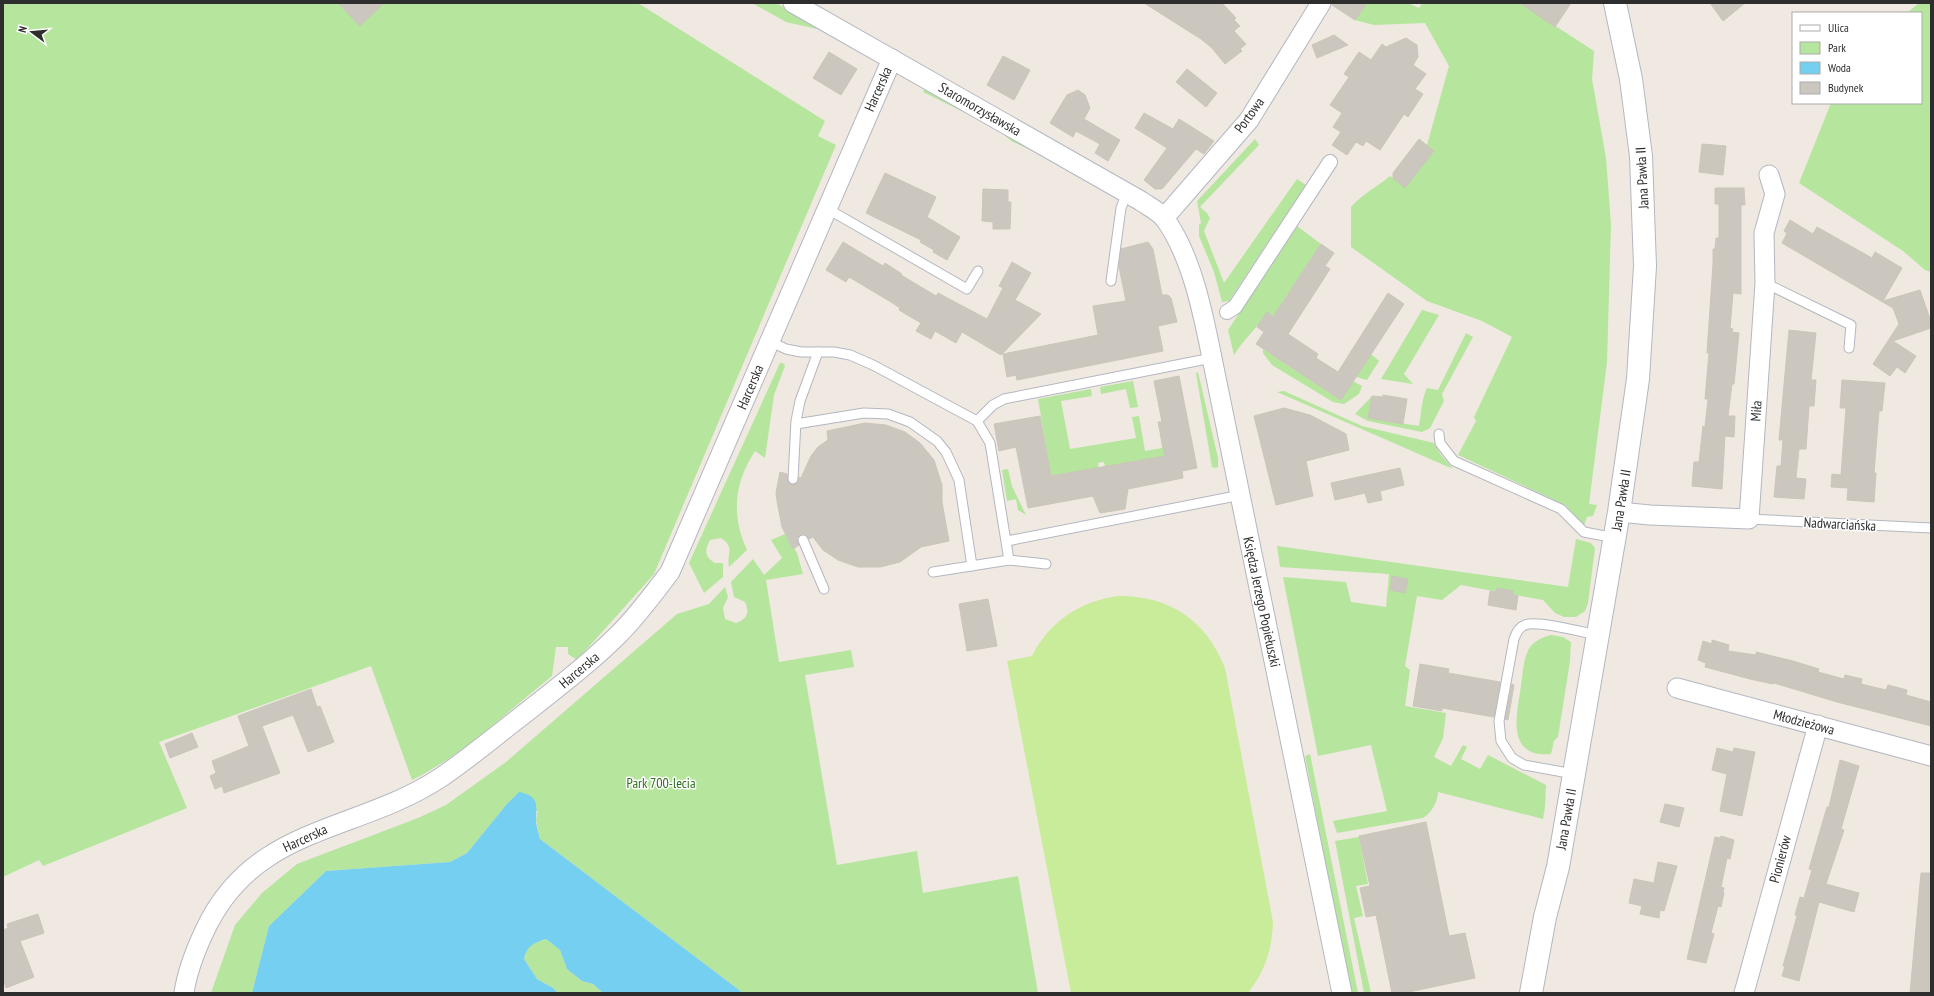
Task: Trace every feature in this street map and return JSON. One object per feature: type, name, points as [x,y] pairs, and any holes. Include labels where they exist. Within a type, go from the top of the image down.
[{"type":"main road","name":"Jana Pawła II","points":[[1532,993],[1545,917],[1558,867],[1615,538],[1638,379],[1645,266],[1642,156],[1631,79],[1615,3]]},
{"type":"street","name":"Staromorzysławska","points":[[793,3],[1127,193],[1164,218]]},
{"type":"street","name":"Portowa","points":[[1164,218],[1249,120],[1321,3]]},
{"type":"street","name":"Harcerska","points":[[184,993],[198,944],[209,922],[230,889],[248,872],[285,846],[318,831],[378,808],[438,780],[466,760],[565,681],[620,633],[670,572],[826,208],[892,59]]},
{"type":"street","points":[[1227,312],[1234,307],[1330,162]]},
{"type":"street","name":"Miła","points":[[1749,519],[1765,282],[1764,233],[1775,194],[1769,175]]},
{"type":"street","name":"Księdza Jerzego Popiełuszki","points":[[1164,218],[1179,244],[1198,296],[1241,495],[1342,993]]},
{"type":"street","points":[[1619,512],[1650,515],[1749,519]]},
{"type":"street","name":"Młodzieżowa","points":[[1677,688],[1931,756]]},
{"type":"street","name":"Pionierów","points":[[1744,993],[1818,725]]},
{"type":"lane","points":[[1112,281],[1121,208],[1127,193]]},
{"type":"lane","points":[[826,208],[967,289],[978,271]]},
{"type":"lane","points":[[1765,282],[1851,325],[1849,348]]},
{"type":"lane","points":[[769,341],[794,351],[842,353],[874,365],[977,421],[990,443],[1009,560]]},
{"type":"lane","points":[[793,479],[796,424],[800,401],[818,352]]},
{"type":"lane","points":[[977,421],[993,405],[1004,399],[1212,358]]},
{"type":"lane","points":[[796,424],[864,414],[888,414],[910,422],[938,440],[946,452],[959,480],[972,566]]},
{"type":"lane","points":[[1439,434],[1440,443],[1454,461],[1561,509],[1584,532],[1590,535],[1615,538]]},
{"type":"lane","points":[[1007,541],[1241,495]]},
{"type":"lane","name":"Nadwarciańska","points":[[1749,519],[1931,528]]},
{"type":"lane","points":[[803,540],[824,589]]},
{"type":"lane","points":[[933,572],[1009,560],[1046,564]]},
{"type":"lane","points":[[1574,774],[1531,766],[1512,758],[1500,741],[1499,720],[1514,639],[1519,629],[1524,625],[1536,624],[1597,635]]},
{"type":"green space","points":[[3,3],[638,3],[825,121],[818,136],[836,145],[654,574],[577,660],[568,654],[568,647],[556,647],[552,676],[467,746],[431,770],[412,780],[371,666],[159,742],[187,808],[43,866],[39,860],[3,877]]},
{"type":"green space","points":[[752,3],[776,3],[826,31],[786,22]]},
{"type":"green space","points":[[1367,3],[1408,3],[1419,8],[1422,3],[1520,3],[1594,51],[1592,79],[1606,158],[1611,225],[1607,362],[1589,504],[1597,505],[1593,516],[1587,517],[1584,525],[1565,505],[1458,455],[1476,421],[1474,417],[1512,337],[1482,321],[1427,301],[1351,247],[1351,207],[1360,198],[1390,176],[1405,187],[1434,151],[1427,145],[1449,66],[1425,23],[1374,25],[1355,20]]},
{"type":"green space","points":[[1919,3],[1931,3],[1931,272],[1925,270],[1903,251],[1799,183],[1831,104],[1922,104],[1922,12],[1908,12]]},
{"type":"green space","points":[[926,87],[1036,149],[1037,153],[1011,141],[998,129],[923,92]]},
{"type":"green space","points":[[1255,139],[1259,145],[1200,207],[1210,218],[1204,231],[1224,283],[1297,179],[1306,185],[1229,301],[1222,302],[1214,272],[1199,236],[1199,225],[1201,223],[1197,201]]},
{"type":"green space","points":[[1297,226],[1321,244],[1273,317],[1267,313],[1234,355],[1228,330]]},
{"type":"green space","points":[[1422,310],[1439,315],[1404,374],[1413,384],[1381,379]]},
{"type":"green space","points":[[1466,333],[1473,337],[1442,394],[1444,401],[1430,428],[1422,432],[1368,421],[1355,414],[1372,396],[1368,418],[1419,426],[1423,401],[1427,388],[1438,390]]},
{"type":"green space","points":[[1263,349],[1341,400],[1353,381],[1362,386],[1359,394],[1344,404],[1333,402],[1272,365],[1263,353]]},
{"type":"green space","points":[[1371,354],[1379,361],[1367,380],[1356,377]]},
{"type":"green space","points":[[780,363],[783,363],[785,366],[774,395],[765,458],[755,451],[748,463],[739,487],[737,512],[742,537],[747,550],[729,567],[728,562],[730,551],[726,542],[721,538],[710,540],[706,551],[707,556],[715,563],[723,563],[723,577],[704,593],[689,563]]},
{"type":"green space","points":[[1198,372],[1218,458],[1218,467],[1215,468],[1212,467],[1196,373]]},
{"type":"green space","points":[[1133,381],[1138,407],[1130,408],[1126,389],[1101,394],[1100,387]]},
{"type":"green space","points":[[1091,389],[1092,396],[1061,401],[1070,449],[1136,438],[1132,417],[1139,416],[1145,451],[1162,448],[1160,434],[1166,433],[1170,455],[1105,467],[1104,462],[1098,463],[1099,468],[1051,476],[1038,399]]},
{"type":"green space","points":[[1284,391],[1362,426],[1434,443],[1441,455],[1453,469],[1277,392]]},
{"type":"green space","points":[[1008,469],[1012,486],[1026,515],[1018,510],[1016,499],[1007,501],[1002,470]]},
{"type":"green space","name":"Park 700-lecia","points":[[785,534],[797,553],[803,574],[766,580],[779,662],[851,650],[854,667],[805,675],[837,865],[917,851],[923,893],[1018,876],[1038,993],[743,993],[540,839],[536,820],[538,811],[506,805],[467,853],[450,862],[326,871],[269,926],[252,993],[211,993],[235,925],[262,893],[297,864],[418,818],[446,805],[506,762],[677,614],[709,604],[725,587],[728,597],[723,608],[725,619],[736,623],[743,620],[747,612],[745,602],[734,597],[731,582],[753,559],[764,575],[782,558],[771,540]]},
{"type":"green space","points":[[1576,539],[1591,543],[1595,548],[1588,603],[1585,611],[1576,617],[1564,617],[1555,613],[1543,600],[1461,585],[1442,600],[1417,596],[1405,666],[1410,670],[1405,706],[1446,713],[1443,738],[1434,757],[1451,766],[1463,745],[1467,747],[1461,759],[1480,769],[1488,755],[1546,785],[1543,819],[1438,792],[1434,807],[1429,814],[1423,818],[1337,833],[1333,821],[1387,811],[1371,745],[1318,756],[1283,577],[1346,582],[1351,602],[1386,607],[1389,574],[1280,567],[1277,546],[1568,587]]},
{"type":"green space","points":[[1119,596],[1154,600],[1170,606],[1184,614],[1197,624],[1208,636],[1225,668],[1273,922],[1271,942],[1266,960],[1259,977],[1248,993],[1071,993],[1007,661],[1032,656],[1039,644],[1057,623],[1079,608],[1091,603]]},
{"type":"green space","points":[[1551,635],[1563,637],[1571,642],[1570,661],[1558,737],[1554,741],[1551,754],[1536,753],[1526,749],[1520,742],[1517,732],[1517,721],[1526,656],[1532,645],[1542,638]]},
{"type":"green space","points":[[1310,754],[1358,993],[1350,993],[1305,756]]},
{"type":"green space","points":[[1359,837],[1368,884],[1356,886],[1363,916],[1354,918],[1371,993],[1364,993],[1335,841]]},
{"type":"green space","points":[[546,939],[560,950],[567,969],[582,981],[593,984],[603,993],[558,993],[553,988],[537,979],[524,959],[527,950],[531,945]]},
{"type":"water","points":[[519,792],[530,796],[535,801],[536,822],[540,839],[743,993],[603,993],[593,984],[582,981],[567,969],[560,950],[546,939],[531,946],[524,959],[537,979],[553,988],[558,993],[252,993],[269,926],[326,871],[450,862],[467,853],[506,805]]},
{"type":"building","points":[[338,3],[384,3],[360,26]]},
{"type":"building","points":[[1144,3],[1222,3],[1236,18],[1234,20],[1240,26],[1234,31],[1246,44],[1240,49],[1242,51],[1225,64],[1212,48],[1201,39]]},
{"type":"building","points":[[1332,3],[1367,3],[1355,20],[1332,5]]},
{"type":"building","points":[[1520,3],[1571,3],[1555,27]]},
{"type":"building","points":[[1710,3],[1745,3],[1723,21]]},
{"type":"building","points":[[1334,35],[1348,45],[1317,58],[1312,45]]},
{"type":"building","points":[[1406,38],[1417,45],[1418,57],[1413,65],[1426,74],[1415,89],[1423,94],[1408,117],[1404,114],[1380,150],[1366,141],[1363,146],[1356,142],[1347,155],[1332,145],[1341,132],[1333,127],[1342,113],[1330,105],[1349,77],[1344,74],[1359,52],[1371,60],[1382,44],[1386,47]]},
{"type":"building","points":[[829,52],[857,69],[841,95],[813,78]]},
{"type":"building","points":[[1003,56],[1030,70],[1014,100],[987,85]]},
{"type":"building","points":[[1187,69],[1217,93],[1206,107],[1176,82]]},
{"type":"building","points":[[1078,90],[1085,95],[1090,108],[1084,119],[1120,140],[1108,161],[1095,153],[1100,144],[1076,131],[1073,137],[1050,123],[1067,95]]},
{"type":"building","points":[[1144,113],[1173,129],[1179,119],[1214,141],[1204,154],[1196,149],[1162,189],[1155,189],[1144,180],[1167,148],[1135,128]]},
{"type":"building","points":[[1419,139],[1434,151],[1405,188],[1393,178],[1393,173]]},
{"type":"building","points":[[1702,144],[1726,146],[1723,175],[1699,172]]},
{"type":"building","points":[[885,173],[936,197],[927,217],[960,237],[947,260],[920,242],[921,240],[866,213]]},
{"type":"building","points":[[1715,188],[1744,188],[1745,205],[1741,205],[1741,294],[1733,293],[1730,328],[1733,329],[1732,332],[1739,333],[1734,384],[1732,384],[1728,416],[1735,416],[1734,437],[1725,436],[1722,489],[1692,486],[1694,462],[1699,462],[1708,399],[1705,399],[1709,353],[1707,353],[1713,249],[1715,249],[1716,238],[1719,238],[1719,204],[1715,204]]},
{"type":"building","points":[[983,189],[1008,190],[1008,202],[1011,202],[1010,229],[993,229],[993,222],[982,221]]},
{"type":"building","points":[[1790,220],[1813,234],[1817,227],[1872,258],[1875,252],[1902,268],[1883,301],[1920,290],[1931,322],[1931,328],[1893,341],[1916,356],[1905,373],[1897,367],[1890,376],[1873,364],[1899,324],[1893,308],[1782,243],[1787,233],[1784,231]]},
{"type":"building","points":[[843,242],[883,266],[885,263],[902,274],[901,275],[936,296],[938,293],[987,319],[1003,288],[999,286],[1012,262],[1031,273],[1015,300],[1041,314],[1001,355],[962,332],[956,343],[935,331],[931,339],[916,331],[921,323],[899,310],[900,308],[891,302],[849,277],[846,282],[826,270]]},
{"type":"building","points":[[1148,242],[1153,249],[1162,295],[1168,295],[1171,298],[1177,322],[1158,326],[1163,351],[1017,380],[1016,375],[1007,377],[1003,354],[1098,335],[1093,306],[1126,301],[1119,267],[1121,249]]},
{"type":"building","points":[[1321,244],[1334,253],[1325,266],[1330,269],[1288,334],[1318,354],[1316,358],[1338,372],[1388,293],[1404,304],[1341,400],[1256,344],[1264,332],[1257,327],[1267,312],[1273,317]]},
{"type":"building","points":[[1789,330],[1816,333],[1811,380],[1816,380],[1814,406],[1809,406],[1806,449],[1799,449],[1796,478],[1806,479],[1804,499],[1774,497],[1777,466],[1781,466],[1783,440],[1779,440]]},
{"type":"building","points":[[1179,376],[1197,468],[1182,471],[1183,478],[1128,489],[1125,509],[1100,513],[1093,496],[1028,508],[1016,447],[999,451],[994,424],[1040,416],[1051,476],[1165,456],[1158,422],[1162,422],[1154,381]]},
{"type":"building","points":[[1842,380],[1885,383],[1882,411],[1879,411],[1874,473],[1876,473],[1874,502],[1847,500],[1848,488],[1831,487],[1832,474],[1841,475],[1846,408],[1840,408]]},
{"type":"building","points":[[1383,395],[1407,399],[1403,424],[1368,418],[1372,396],[1383,397]]},
{"type":"building","points":[[1284,408],[1310,415],[1346,434],[1349,450],[1306,461],[1313,496],[1276,505],[1254,416]]},
{"type":"building","points":[[865,423],[886,425],[905,432],[920,443],[934,460],[942,485],[942,502],[949,541],[921,547],[900,562],[880,567],[858,567],[838,560],[823,550],[813,537],[809,539],[804,534],[798,537],[799,545],[793,549],[782,527],[777,501],[776,493],[780,472],[787,474],[789,484],[796,484],[799,477],[801,478],[811,456],[818,447],[828,440],[827,431]]},
{"type":"building","points":[[1400,468],[1404,485],[1380,491],[1382,500],[1368,503],[1365,493],[1335,500],[1331,483]]},
{"type":"building","points":[[1392,576],[1408,579],[1405,593],[1390,590]]},
{"type":"building","points":[[1497,588],[1513,591],[1513,595],[1518,596],[1516,610],[1488,605],[1490,591],[1496,592]]},
{"type":"building","points":[[988,599],[997,646],[967,651],[959,604]]},
{"type":"building","points":[[1712,640],[1729,645],[1728,651],[1756,655],[1756,652],[1793,661],[1819,669],[1818,672],[1844,679],[1845,675],[1862,679],[1861,684],[1886,690],[1888,685],[1907,690],[1906,695],[1931,702],[1931,726],[1837,702],[1774,683],[1750,679],[1705,667],[1706,663],[1698,660],[1703,641],[1712,644]]},
{"type":"building","points":[[1420,664],[1449,669],[1448,673],[1500,682],[1494,717],[1442,708],[1442,711],[1413,706]]},
{"type":"building","points":[[1512,684],[1514,685],[1508,720],[1505,719]]},
{"type":"building","points":[[311,689],[317,707],[320,706],[334,742],[308,752],[293,715],[262,726],[280,773],[224,793],[222,786],[215,789],[210,776],[216,773],[212,761],[249,746],[238,716]]},
{"type":"building","points":[[192,733],[198,747],[170,758],[165,744]]},
{"type":"building","points":[[1717,748],[1733,752],[1734,748],[1755,752],[1742,816],[1720,811],[1727,774],[1712,770]]},
{"type":"building","points":[[1840,760],[1859,766],[1841,829],[1844,830],[1826,884],[1859,893],[1854,912],[1819,902],[1799,981],[1782,976],[1785,966],[1783,966],[1797,916],[1795,915],[1800,897],[1804,898],[1812,870],[1809,869],[1827,807],[1829,807]]},
{"type":"building","points":[[1665,804],[1684,808],[1679,827],[1660,822]]},
{"type":"building","points":[[1426,822],[1449,936],[1465,933],[1475,978],[1404,993],[1392,993],[1376,915],[1366,917],[1360,888],[1370,886],[1359,836]]},
{"type":"building","points":[[1721,836],[1734,840],[1730,859],[1727,858],[1721,887],[1724,888],[1724,893],[1721,907],[1718,906],[1711,933],[1714,934],[1706,963],[1687,959],[1715,837],[1720,838]]},
{"type":"building","points":[[1658,862],[1677,866],[1664,911],[1660,910],[1659,918],[1640,914],[1642,906],[1629,903],[1634,879],[1654,883]]},
{"type":"building","points":[[1921,873],[1931,873],[1931,993],[1910,993]]},
{"type":"building","points":[[38,914],[44,933],[20,941],[34,977],[6,988],[3,979],[3,930],[8,928],[7,924]]}]
